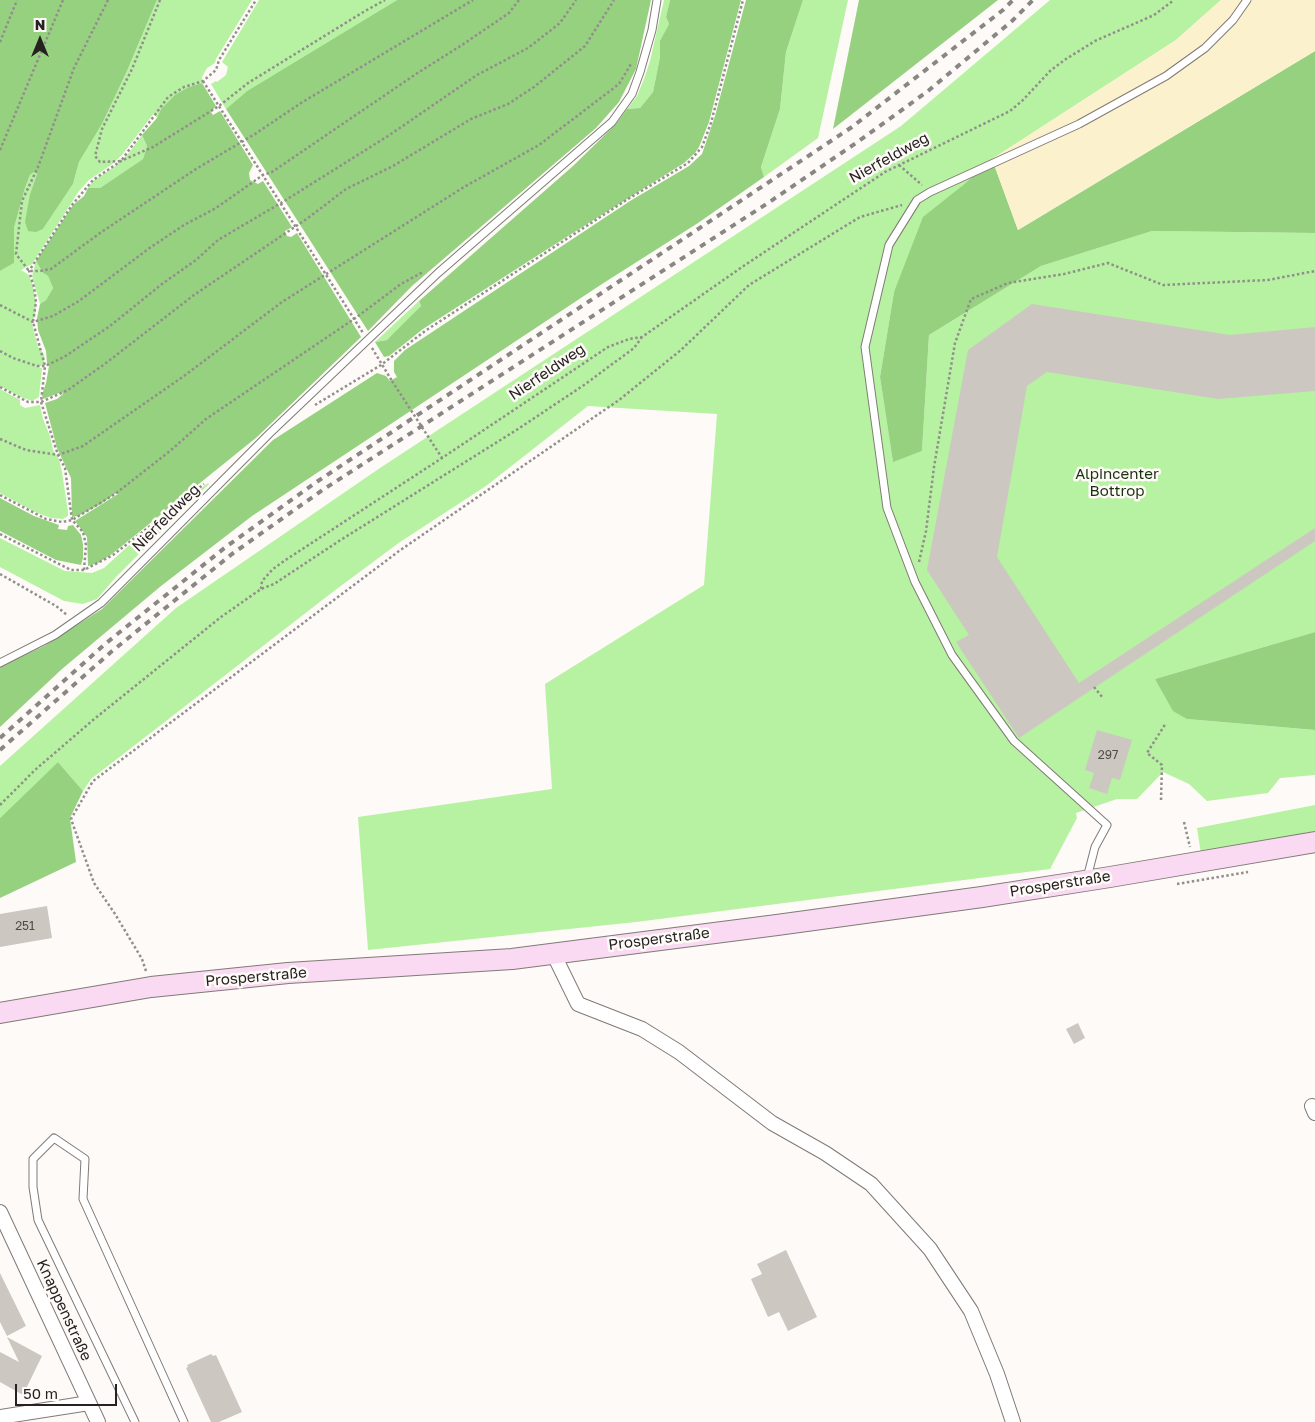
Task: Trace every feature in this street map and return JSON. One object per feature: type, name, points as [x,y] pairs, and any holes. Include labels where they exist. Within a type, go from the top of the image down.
[{"type":"main road","name":"Prosperstraße","points":[[0,1013],[151,987],[288,973],[512,959],[856,914],[1086,880],[1315,842]]},
{"type":"street","points":[[553,953],[578,1004],[642,1029],[679,1052],[772,1124],[825,1153],[871,1184],[930,1249],[971,1312],[996,1374],[1012,1422]]},
{"type":"street","name":"Knappenstraße","points":[[0,1212],[98,1422]]},
{"type":"street","points":[[0,1417],[89,1403]]},
{"type":"lane","name":"Nierfeldweg","points":[[0,663],[55,635],[101,603],[269,434],[438,273],[612,122],[632,94],[646,55],[658,0]]},
{"type":"lane","points":[[1086,880],[1095,847],[1107,825],[1014,741],[952,655],[915,582],[888,508],[865,347],[889,245],[918,200],[930,192],[1079,124],[1166,76],[1205,48],[1233,20],[1248,0]]},
{"type":"lane","points":[[135,1422],[38,1220],[33,1187],[33,1159],[54,1138],[85,1159],[83,1199],[184,1422]]},
{"type":"path","points":[[0,42],[17,0]]},
{"type":"path","points":[[0,150],[63,0]]},
{"type":"path","points":[[84,570],[86,545],[83,532],[72,520],[64,468],[40,402],[45,366],[33,322],[36,302],[34,287],[29,271],[16,254],[22,201],[38,167],[74,68],[108,0]]},
{"type":"path","points":[[121,161],[100,162],[95,156],[102,130],[132,69],[160,0]]},
{"type":"path","points":[[121,161],[168,97],[184,87],[203,80],[216,70],[219,60],[256,0]]},
{"type":"path","points":[[29,271],[72,205],[93,180],[121,161],[153,147],[219,106],[248,83],[385,0]]},
{"type":"path","points":[[29,271],[51,268],[196,169],[301,103],[473,0]]},
{"type":"path","points":[[0,305],[33,322],[53,316],[80,301],[151,247],[184,225],[216,208],[263,175],[272,172],[478,34],[509,12],[519,0]]},
{"type":"path","points":[[0,351],[13,358],[37,366],[45,366],[64,358],[110,326],[162,284],[196,260],[218,240],[388,136],[477,75],[528,48],[560,23],[576,0]]},
{"type":"path","points":[[0,387],[28,402],[40,402],[68,390],[194,295],[296,226],[346,189],[393,166],[471,119],[508,104],[534,87],[584,46],[614,0]]},
{"type":"path","points":[[309,409],[381,365],[433,326],[688,163],[702,147],[711,123],[743,0]]},
{"type":"path","name":"Nierfeldweg","points":[[262,589],[262,581],[284,561],[608,347],[629,339],[642,337],[884,172],[1010,111],[1051,70],[1066,59],[1095,41],[1154,14],[1174,0]]},
{"type":"path","points":[[0,439],[26,450],[58,455],[83,446],[184,376],[282,302],[464,187],[539,145],[619,84],[635,58],[646,55]]},
{"type":"path","points":[[203,80],[363,333]]},
{"type":"path","points":[[899,165],[930,192]]},
{"type":"path","points":[[151,987],[142,959],[94,883],[70,818],[92,781],[399,551],[619,400],[681,350],[749,285],[860,217],[918,200]]},
{"type":"path","points":[[915,582],[926,531],[934,467],[955,343],[970,299],[1008,283],[1064,274],[1108,263],[1164,285],[1268,280],[1315,271]]},
{"type":"path","points":[[0,495],[46,519],[62,522],[72,520],[115,494],[170,451],[206,419],[354,319],[401,284],[427,269],[438,273]]},
{"type":"path","points":[[0,805],[35,770],[93,720],[221,617],[451,469],[518,429],[618,360],[634,348],[642,337]]},
{"type":"path","points":[[372,348],[381,365],[442,458]]},
{"type":"path","points":[[0,534],[71,570],[84,570],[113,556],[209,480]]},
{"type":"path","points":[[0,574],[56,606],[75,622]]},
{"type":"path","points":[[1094,687],[1103,698]]},
{"type":"path","points":[[1161,800],[1162,765],[1147,752],[1166,723]]},
{"type":"green space","points":[[0,0],[157,0],[102,124],[79,162],[73,184],[43,229],[36,232],[28,231],[25,222],[30,194],[37,174],[34,172],[30,175],[14,228],[14,263],[0,271]]},
{"type":"green space","points":[[157,0],[252,0],[215,63],[207,68],[202,77],[202,83],[189,87],[161,109],[157,118],[154,113],[122,155],[89,180],[79,191],[32,264],[21,270],[29,275],[33,287],[36,302],[35,317],[31,321],[38,347],[45,358],[43,365],[38,367],[42,368],[39,397],[32,401],[0,386],[0,271],[14,263],[14,228],[25,188],[30,175],[34,172],[37,174],[30,194],[43,229],[73,184],[79,162],[102,124]]},
{"type":"green space","points":[[259,0],[397,0],[247,91],[226,109],[211,84],[226,75],[228,67],[222,62]]},
{"type":"green space","points":[[397,0],[651,0],[636,69],[619,102],[596,128],[412,286],[368,331],[226,109],[247,91]]},
{"type":"green space","points":[[664,0],[670,0],[666,17],[669,24],[661,41],[653,92],[640,108],[627,109],[637,96],[644,79]]},
{"type":"green space","points":[[670,0],[741,0],[709,122],[695,153],[684,163],[423,329],[389,356],[384,357],[375,342],[387,340],[421,306],[419,301],[573,166],[616,124],[627,109],[640,108],[653,92],[660,57],[660,41],[669,24],[666,17]]},
{"type":"green space","points":[[746,0],[803,0],[786,52],[780,109],[761,167],[764,177],[698,223],[602,284],[252,516],[161,586],[62,669],[0,727],[0,667],[44,646],[102,609],[273,440],[377,373],[386,376],[390,381],[397,377],[394,372],[394,361],[405,350],[630,201],[689,166],[702,154],[715,116]]},
{"type":"green space","points":[[803,0],[848,0],[818,138],[764,177],[761,167],[780,109],[786,52]]},
{"type":"green space","points":[[859,0],[998,0],[833,129]]},
{"type":"green space","name":"Alpincenter Bottrop","points":[[1050,0],[1221,0],[1176,40],[992,159],[962,186],[894,292],[880,377],[893,461],[922,451],[929,335],[1041,266],[1152,231],[1315,233],[1315,632],[1155,679],[1187,719],[1315,730],[1315,775],[1280,778],[1268,793],[1207,801],[1189,784],[1163,772],[1137,799],[1117,799],[1076,813],[1077,818],[1050,869],[636,922],[368,950],[358,817],[552,789],[545,684],[704,585],[717,414],[588,406],[486,486],[400,542],[334,591],[91,779],[83,791],[58,762],[0,818],[0,766],[176,608],[380,468],[901,126]]},
{"type":"green space","points":[[1315,51],[1315,233],[1152,231],[1041,266],[929,335],[922,451],[893,462],[880,377],[894,292],[923,217],[992,159],[1018,230]]},
{"type":"green space","points":[[202,83],[216,106],[211,112],[213,115],[220,111],[253,165],[249,173],[250,180],[258,184],[263,181],[292,227],[285,231],[287,236],[291,237],[297,233],[361,337],[257,437],[112,554],[98,563],[88,566],[87,537],[75,521],[118,494],[116,493],[101,504],[78,516],[72,517],[71,478],[57,448],[45,403],[57,399],[63,394],[62,392],[43,399],[42,395],[49,366],[46,351],[38,330],[37,318],[40,304],[46,300],[53,288],[48,276],[43,273],[36,261],[73,205],[84,196],[88,188],[100,188],[143,159],[147,146],[142,135],[157,118],[161,109],[175,95],[189,87]]},
{"type":"green space","points":[[142,135],[147,146],[143,159],[100,188],[88,188],[93,181],[114,167],[129,153]]},
{"type":"green space","points":[[36,261],[43,273],[48,276],[53,288],[46,300],[40,304],[32,276]]},
{"type":"green space","points":[[419,301],[421,306],[405,324],[387,340],[375,342]]},
{"type":"green space","points":[[0,389],[20,400],[20,405],[25,408],[40,405],[53,450],[59,459],[62,472],[68,512],[68,516],[63,519],[51,518],[35,512],[0,493]]},
{"type":"green space","points":[[208,483],[97,599],[83,604],[64,601],[0,567],[0,538],[65,571],[92,573],[104,568],[138,537]]},
{"type":"green space","points":[[0,498],[34,516],[59,525],[58,529],[67,530],[68,526],[73,525],[81,535],[83,544],[81,565],[56,560],[0,531]]},
{"type":"green space","points":[[1315,632],[1315,730],[1187,719],[1173,711],[1155,679]]},
{"type":"green space","points":[[58,762],[83,791],[70,818],[76,862],[0,898],[0,818]]},
{"type":"green space","points":[[1315,805],[1315,831],[1201,854],[1197,828]]},
{"type":"sand","points":[[1221,0],[1315,0],[1315,51],[1018,230],[992,159],[1176,40]]},
{"type":"building","points":[[1032,304],[1230,335],[1315,327],[1315,391],[1218,399],[1047,372],[1027,386],[997,557],[1079,683],[1315,528],[1315,541],[1019,738],[956,642],[969,635],[927,570],[968,350]]},
{"type":"building","points":[[1097,730],[1132,740],[1120,780],[1112,778],[1107,794],[1089,788],[1094,773],[1085,770]]},
{"type":"building","points":[[47,906],[52,938],[0,947],[0,914]]},
{"type":"building","points":[[1078,1023],[1085,1038],[1074,1044],[1066,1029]]},
{"type":"building","points":[[786,1250],[817,1317],[788,1331],[779,1312],[768,1317],[751,1279],[762,1274],[757,1264]]},
{"type":"building","points":[[0,1273],[26,1326],[7,1336],[0,1322]]},
{"type":"building","points":[[7,1337],[42,1356],[23,1395],[0,1382],[0,1352],[19,1362]]},
{"type":"building","points":[[211,1354],[213,1356],[216,1355],[242,1412],[219,1422],[211,1422],[186,1368],[188,1367],[187,1365]]},
{"type":"railway","points":[[0,738],[105,644],[227,546],[318,481],[852,127],[1003,10],[1013,0]]},
{"type":"railway","points":[[0,750],[111,652],[232,554],[324,489],[768,203],[859,141],[928,91],[1012,21],[1033,0]]}]
